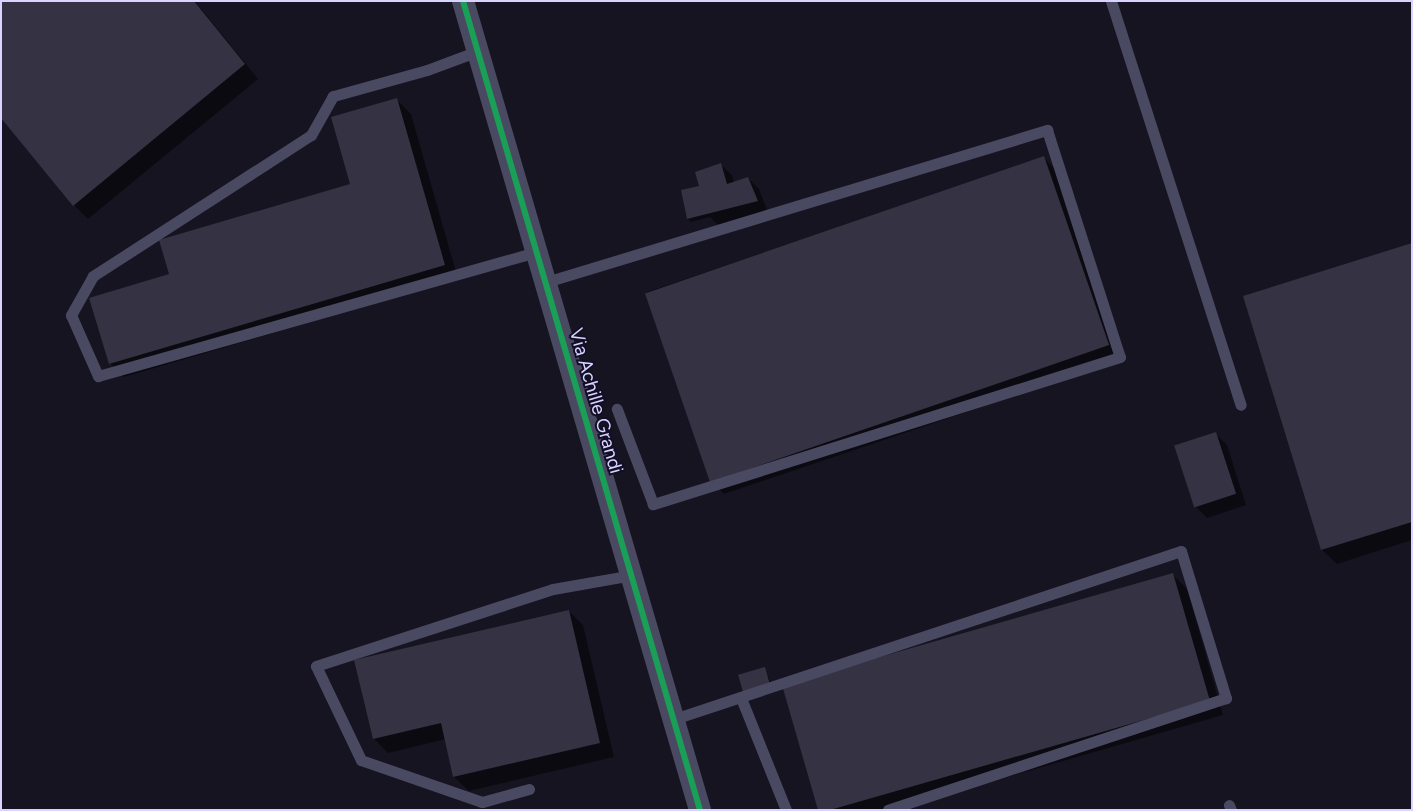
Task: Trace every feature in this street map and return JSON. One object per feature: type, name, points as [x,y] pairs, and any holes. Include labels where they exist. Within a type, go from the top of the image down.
[{"type":"street","name":"Via Achille Grandi","points":[[463,1],[700,810]]},
{"type":"lane","points":[[1111,1],[1241,405]]},
{"type":"lane","points":[[478,51],[427,70],[333,96],[311,135],[93,276],[71,315],[98,376],[537,252]]},
{"type":"lane","points":[[546,282],[1047,130],[1120,357],[653,504],[617,409]]},
{"type":"lane","points":[[674,719],[1181,551],[1226,698],[888,810]]},
{"type":"lane","points":[[529,789],[482,802],[361,760],[316,666],[553,589],[632,575]]},
{"type":"lane","points":[[741,698],[786,810]]},
{"type":"building","points":[[1,1],[194,1],[245,64],[73,206],[1,118]]},
{"type":"building","points":[[397,98],[445,265],[109,364],[89,298],[169,274],[159,240],[350,184],[331,117]]},
{"type":"building","points":[[1044,156],[1109,345],[710,482],[645,293]]},
{"type":"building","points":[[721,163],[727,184],[748,177],[758,201],[687,219],[681,190],[699,186],[695,172]]},
{"type":"building","points":[[1412,243],[1412,522],[1321,550],[1243,296]]},
{"type":"building","points":[[1216,432],[1236,494],[1194,507],[1174,446]]},
{"type":"building","points":[[1173,573],[1210,701],[830,810],[818,810],[782,685]]},
{"type":"building","points":[[569,610],[600,743],[453,777],[441,723],[373,739],[354,660]]},
{"type":"building","points":[[765,667],[770,684],[743,692],[738,675]]},
{"type":"cycle path","points":[[463,1],[700,810]]}]
